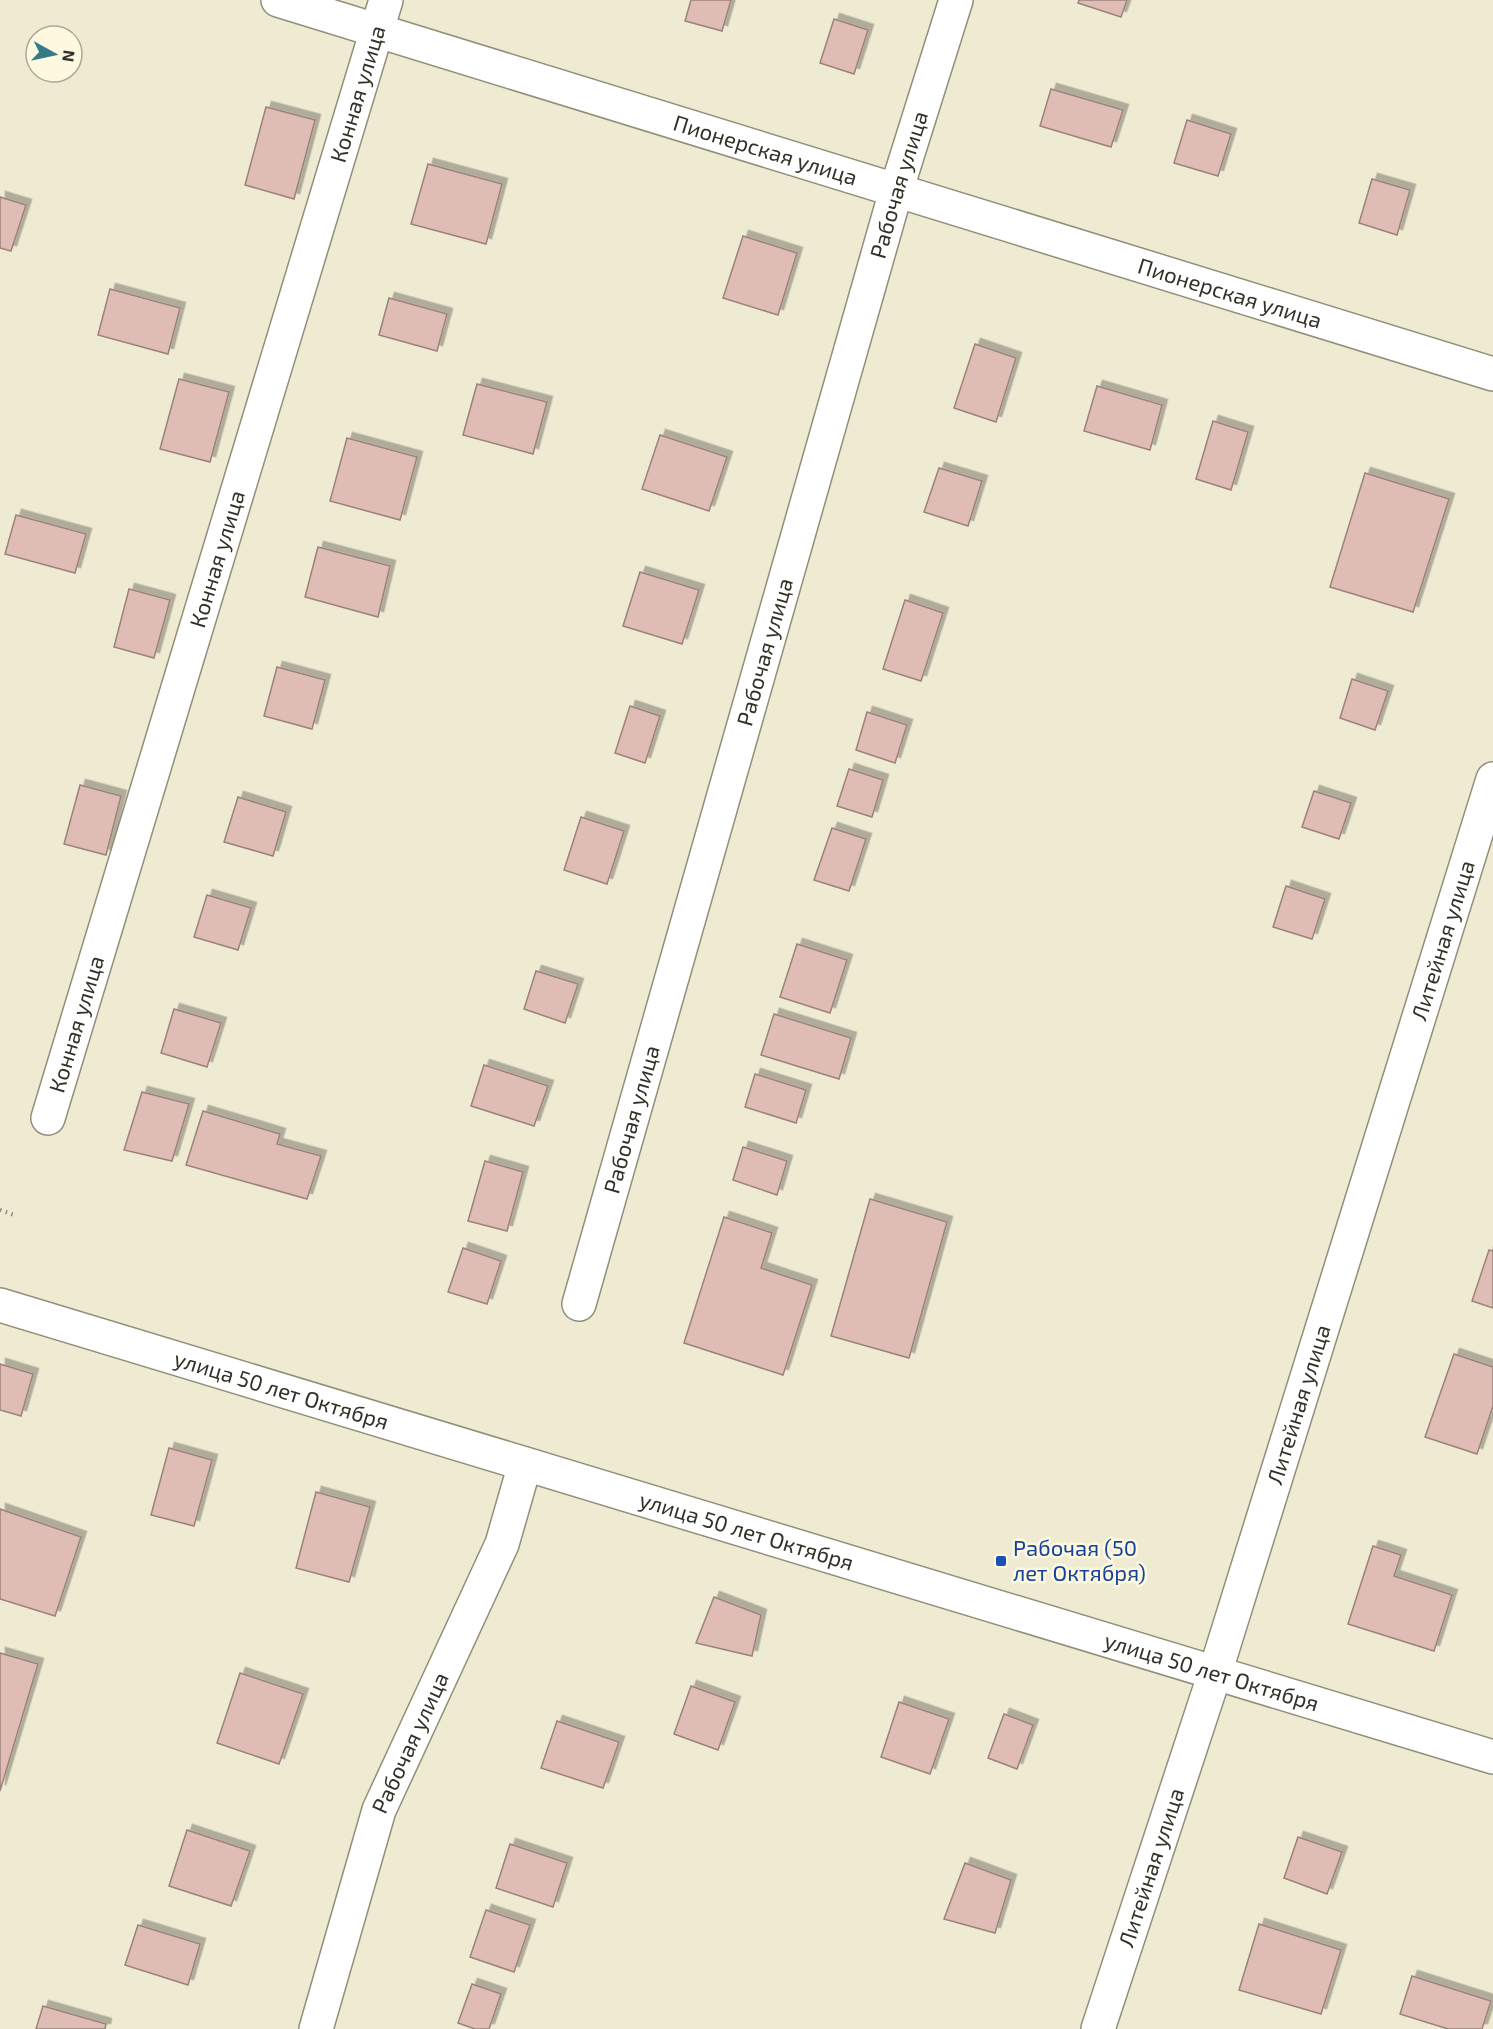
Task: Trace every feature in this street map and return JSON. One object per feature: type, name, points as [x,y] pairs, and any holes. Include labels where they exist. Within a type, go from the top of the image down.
[{"type":"street","name":"Пионерская улица","points":[[278,0],[381,15],[896,190],[1493,374]]},
{"type":"street","name":"Рабочая улица","points":[[579,1304],[896,190],[956,0]]},
{"type":"street","name":"Конная улица","points":[[48,1118],[381,15]]},
{"type":"street","name":"Литейная улица","points":[[1098,2029],[1215,1673],[1493,780]]},
{"type":"street","name":"улица 50 лет Октября","points":[[0,1305],[1493,1757]]},
{"type":"street","name":"Рабочая улица","points":[[316,2029],[379,1810],[502,1544],[525,1464]]},
{"type":"path","points":[[0,1210],[17,1216]]},
{"type":"building","points":[[691,0],[731,0],[722,31],[685,21]]},
{"type":"building","points":[[1079,0],[1127,0],[1121,17],[1078,3]]},
{"type":"building","points":[[834,19],[868,30],[854,74],[820,63]]},
{"type":"building","points":[[1051,89],[1123,110],[1111,147],[1040,126]]},
{"type":"building","points":[[266,107],[315,120],[294,199],[245,185]]},
{"type":"building","points":[[1187,120],[1231,134],[1218,176],[1174,163]]},
{"type":"building","points":[[428,164],[502,184],[486,244],[411,224]]},
{"type":"building","points":[[1372,179],[1410,190],[1397,235],[1359,223]]},
{"type":"building","points":[[0,197],[26,205],[11,251],[0,248]]},
{"type":"building","points":[[743,236],[797,253],[778,315],[723,298]]},
{"type":"building","points":[[110,289],[180,308],[168,354],[98,335]]},
{"type":"building","points":[[389,298],[447,314],[437,351],[379,335]]},
{"type":"building","points":[[975,344],[1016,358],[996,422],[954,408]]},
{"type":"building","points":[[179,379],[229,392],[210,462],[160,449]]},
{"type":"building","points":[[477,384],[547,402],[533,454],[463,435]]},
{"type":"building","points":[[1097,386],[1162,405],[1150,450],[1084,431]]},
{"type":"building","points":[[1213,421],[1248,432],[1231,490],[1196,479]]},
{"type":"building","points":[[660,435],[727,457],[709,511],[642,489]]},
{"type":"building","points":[[347,438],[417,457],[400,520],[330,501]]},
{"type":"building","points":[[939,468],[982,481],[968,526],[924,512]]},
{"type":"building","points":[[1365,473],[1449,499],[1413,612],[1330,587]]},
{"type":"building","points":[[16,515],[86,534],[75,573],[5,554]]},
{"type":"building","points":[[318,547],[390,566],[378,617],[305,597]]},
{"type":"building","points":[[640,572],[699,590],[682,644],[623,626]]},
{"type":"building","points":[[129,589],[170,600],[154,658],[114,647]]},
{"type":"building","points":[[905,600],[943,613],[921,681],[883,669]]},
{"type":"building","points":[[277,667],[325,680],[312,729],[264,716]]},
{"type":"building","points":[[1352,679],[1388,691],[1375,730],[1340,718]]},
{"type":"building","points":[[630,706],[660,716],[645,763],[615,753]]},
{"type":"building","points":[[867,712],[907,725],[895,763],[856,750]]},
{"type":"building","points":[[849,769],[883,780],[872,817],[837,806]]},
{"type":"building","points":[[80,785],[121,796],[106,855],[64,844]]},
{"type":"building","points":[[1314,791],[1351,803],[1339,839],[1302,827]]},
{"type":"building","points":[[238,797],[286,812],[273,856],[224,842]]},
{"type":"building","points":[[581,817],[624,831],[607,884],[564,870]]},
{"type":"building","points":[[832,828],[866,839],[849,891],[814,880]]},
{"type":"building","points":[[1286,886],[1325,899],[1312,939],[1273,927]]},
{"type":"building","points":[[207,895],[251,908],[238,950],[194,937]]},
{"type":"building","points":[[797,944],[847,960],[830,1013],[780,997]]},
{"type":"building","points":[[536,971],[578,984],[565,1023],[524,1009]]},
{"type":"building","points":[[174,1009],[221,1023],[207,1067],[161,1053]]},
{"type":"building","points":[[774,1014],[851,1038],[839,1079],[761,1055]]},
{"type":"building","points":[[484,1065],[548,1086],[534,1126],[471,1106]]},
{"type":"building","points":[[755,1074],[806,1090],[796,1123],[745,1107]]},
{"type":"building","points":[[142,1092],[189,1104],[172,1161],[124,1150]]},
{"type":"building","points":[[203,1111],[280,1134],[277,1144],[321,1156],[307,1199],[186,1165]]},
{"type":"building","points":[[743,1147],[787,1161],[777,1195],[733,1180]]},
{"type":"building","points":[[485,1161],[523,1172],[507,1231],[468,1221]]},
{"type":"building","points":[[870,1199],[947,1222],[909,1358],[831,1336]]},
{"type":"building","points":[[724,1217],[772,1233],[761,1268],[812,1285],[783,1375],[684,1343]]},
{"type":"building","points":[[463,1248],[501,1261],[487,1304],[448,1292]]},
{"type":"building","points":[[1489,1250],[1493,1251],[1493,1308],[1472,1301]]},
{"type":"building","points":[[1454,1354],[1493,1367],[1493,1406],[1477,1454],[1425,1437]]},
{"type":"building","points":[[0,1364],[33,1374],[21,1416],[0,1410]]},
{"type":"building","points":[[169,1448],[212,1460],[194,1526],[151,1515]]},
{"type":"building","points":[[316,1492],[370,1507],[349,1582],[296,1568]]},
{"type":"building","points":[[0,1509],[81,1537],[55,1616],[0,1599]]},
{"type":"building","points":[[1373,1546],[1401,1555],[1394,1576],[1452,1595],[1434,1651],[1348,1624]]},
{"type":"building","points":[[714,1597],[761,1615],[752,1656],[696,1643]]},
{"type":"building","points":[[0,1653],[38,1664],[0,1791]]},
{"type":"building","points":[[240,1673],[303,1694],[279,1764],[217,1743]]},
{"type":"building","points":[[691,1686],[735,1702],[718,1750],[674,1734]]},
{"type":"building","points":[[899,1702],[949,1719],[930,1774],[881,1757]]},
{"type":"building","points":[[1004,1714],[1033,1725],[1017,1769],[988,1758]]},
{"type":"building","points":[[557,1721],[619,1742],[603,1788],[541,1768]]},
{"type":"building","points":[[187,1830],[250,1851],[231,1906],[169,1886]]},
{"type":"building","points":[[1298,1837],[1342,1852],[1327,1894],[1284,1878]]},
{"type":"building","points":[[510,1844],[567,1863],[553,1907],[496,1888]]},
{"type":"building","points":[[965,1863],[1011,1880],[995,1933],[944,1919]]},
{"type":"building","points":[[486,1910],[530,1925],[514,1972],[470,1957]]},
{"type":"building","points":[[1259,1924],[1341,1950],[1321,2014],[1239,1990]]},
{"type":"building","points":[[138,1925],[200,1944],[188,1985],[125,1965]]},
{"type":"building","points":[[1412,1976],[1491,2001],[1482,2029],[1448,2029],[1400,2014]]},
{"type":"building","points":[[472,1984],[501,1994],[489,2029],[475,2029],[458,2023]]},
{"type":"building","points":[[43,2006],[106,2024],[105,2029],[36,2029]]},
{"type":"place","name":"Рабочая (50 лет Октября)","points":[[1001,1561]]}]
